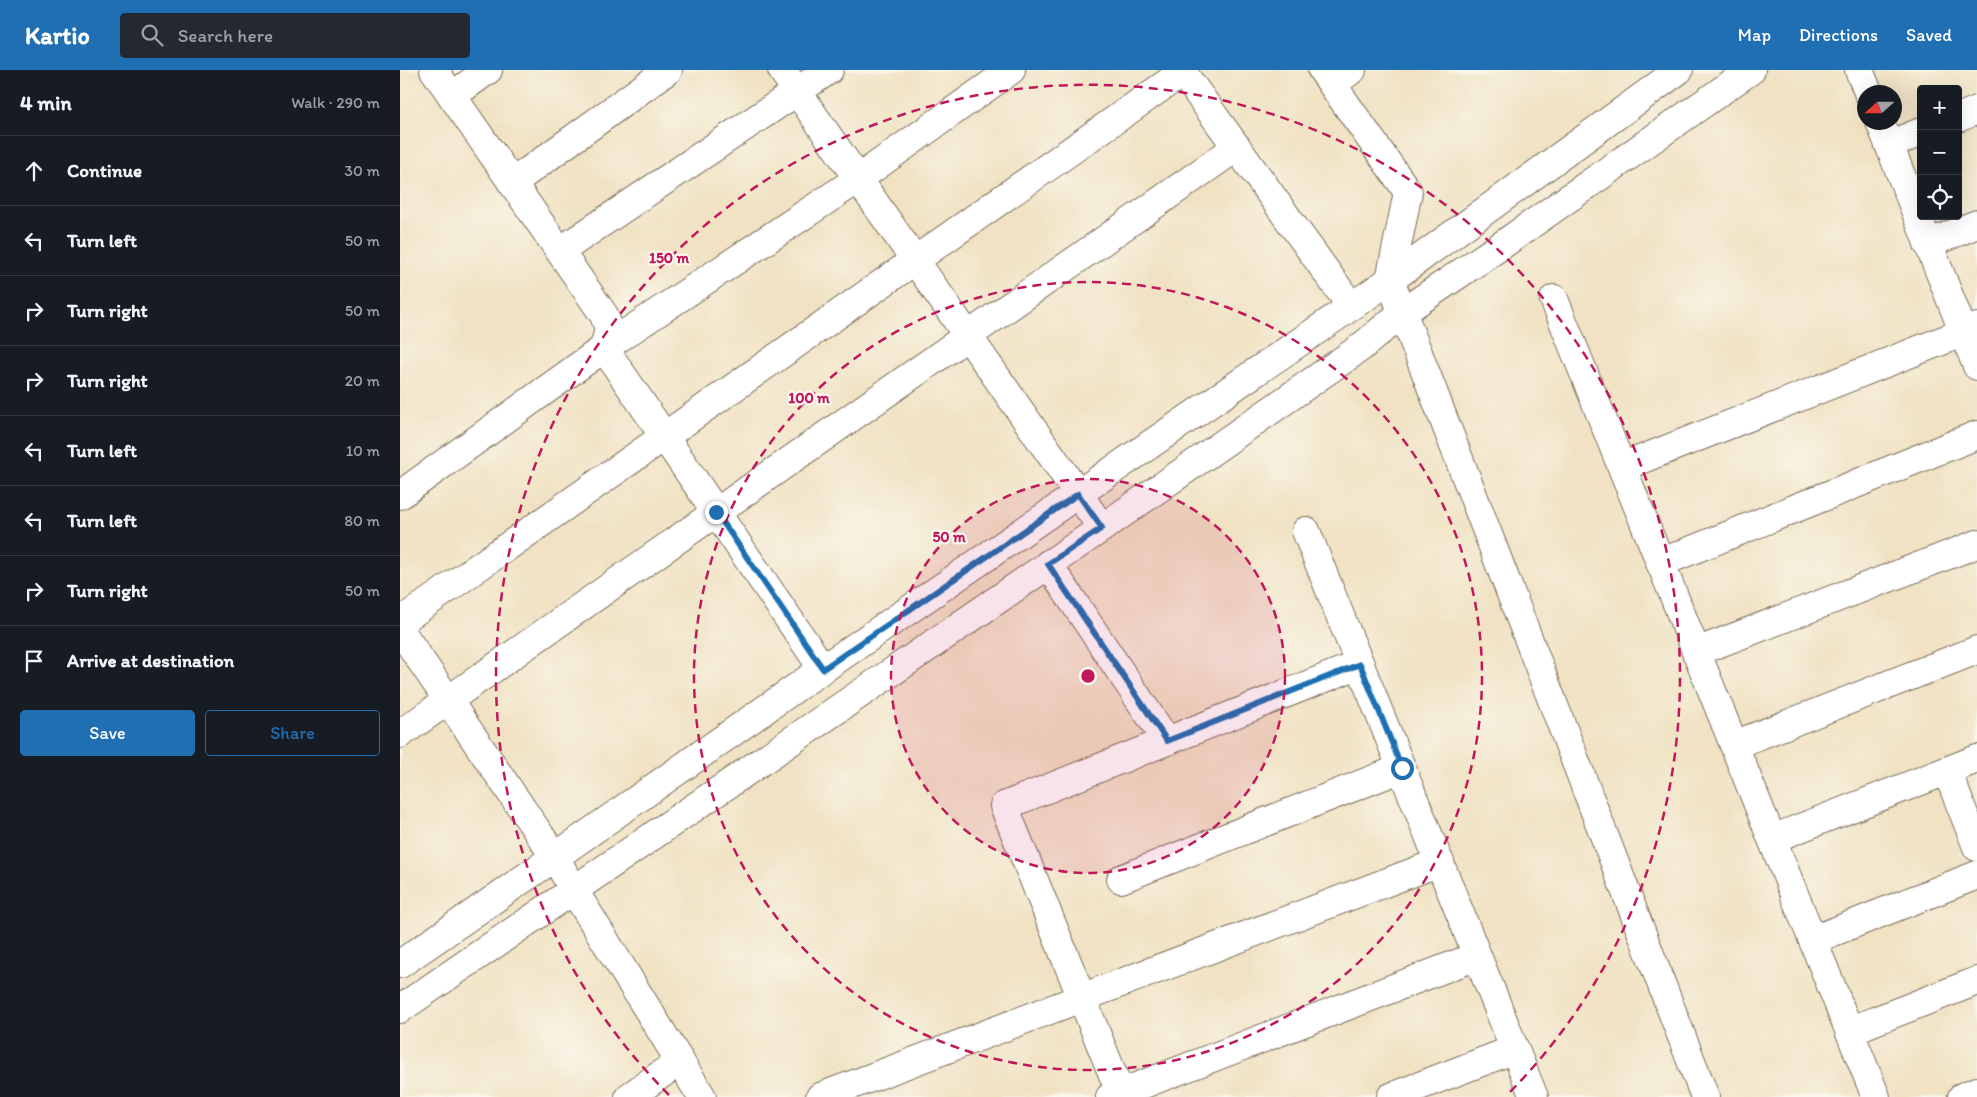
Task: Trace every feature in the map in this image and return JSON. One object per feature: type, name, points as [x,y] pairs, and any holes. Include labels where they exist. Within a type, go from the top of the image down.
[{"type":"street","points":[[434,70],[604,314],[609,329],[604,348],[823,669]]},
{"type":"street","points":[[452,96],[488,70]]},
{"type":"street","points":[[512,183],[668,70]]},
{"type":"street","points":[[782,70],[1102,528]]},
{"type":"street","points":[[560,251],[829,70]]},
{"type":"street","points":[[400,495],[604,348],[858,178],[1011,70]]},
{"type":"street","points":[[400,964],[555,858],[823,669],[1390,280],[1679,70]]},
{"type":"street","points":[[400,1009],[1102,528],[1360,348],[1403,312],[1502,245],[1751,70]]},
{"type":"street","points":[[1859,70],[1865,85]]},
{"type":"street","points":[[400,622],[1182,71],[1352,306]]},
{"type":"street","points":[[1335,75],[1408,192],[1390,280],[1704,1097]]},
{"type":"street","points":[[1962,116],[1977,110]]},
{"type":"street","points":[[1917,132],[1884,134],[1928,244],[1970,330],[1977,366]]},
{"type":"street","points":[[400,734],[1237,147]]},
{"type":"street","points":[[1928,244],[1977,224]]},
{"type":"street","points":[[1554,299],[1876,1097]]},
{"type":"street","points":[[1622,467],[1970,330]]},
{"type":"street","points":[[1660,562],[1977,435]]},
{"type":"street","points":[[1306,532],[1534,1097]]},
{"type":"street","points":[[1696,652],[1977,544]]},
{"type":"street","points":[[1048,564],[1167,741]]},
{"type":"street","points":[[400,630],[555,858],[702,1097]]},
{"type":"street","points":[[1734,745],[1977,650]]},
{"type":"street","points":[[1360,664],[1004,806],[1082,998],[1118,1096],[1477,956]]},
{"type":"street","points":[[1772,839],[1977,759]]},
{"type":"street","points":[[1121,879],[1402,768]]},
{"type":"street","points":[[1947,771],[1977,847]]},
{"type":"street","points":[[820,1097],[1440,862]]},
{"type":"street","points":[[1813,940],[1977,874]]},
{"type":"street","points":[[1849,1030],[1977,981]]},
{"type":"street","points":[[1391,1097],[1515,1049]]},
{"type":"street","points":[[629,1097],[680,1061]]},
{"type":"street","points":[[1962,1097],[1977,1091]]},
{"type":"route","points":[[716,512],[823,669],[1078,494],[1102,528],[1048,564],[1167,741],[1360,664],[1402,768]]}]
